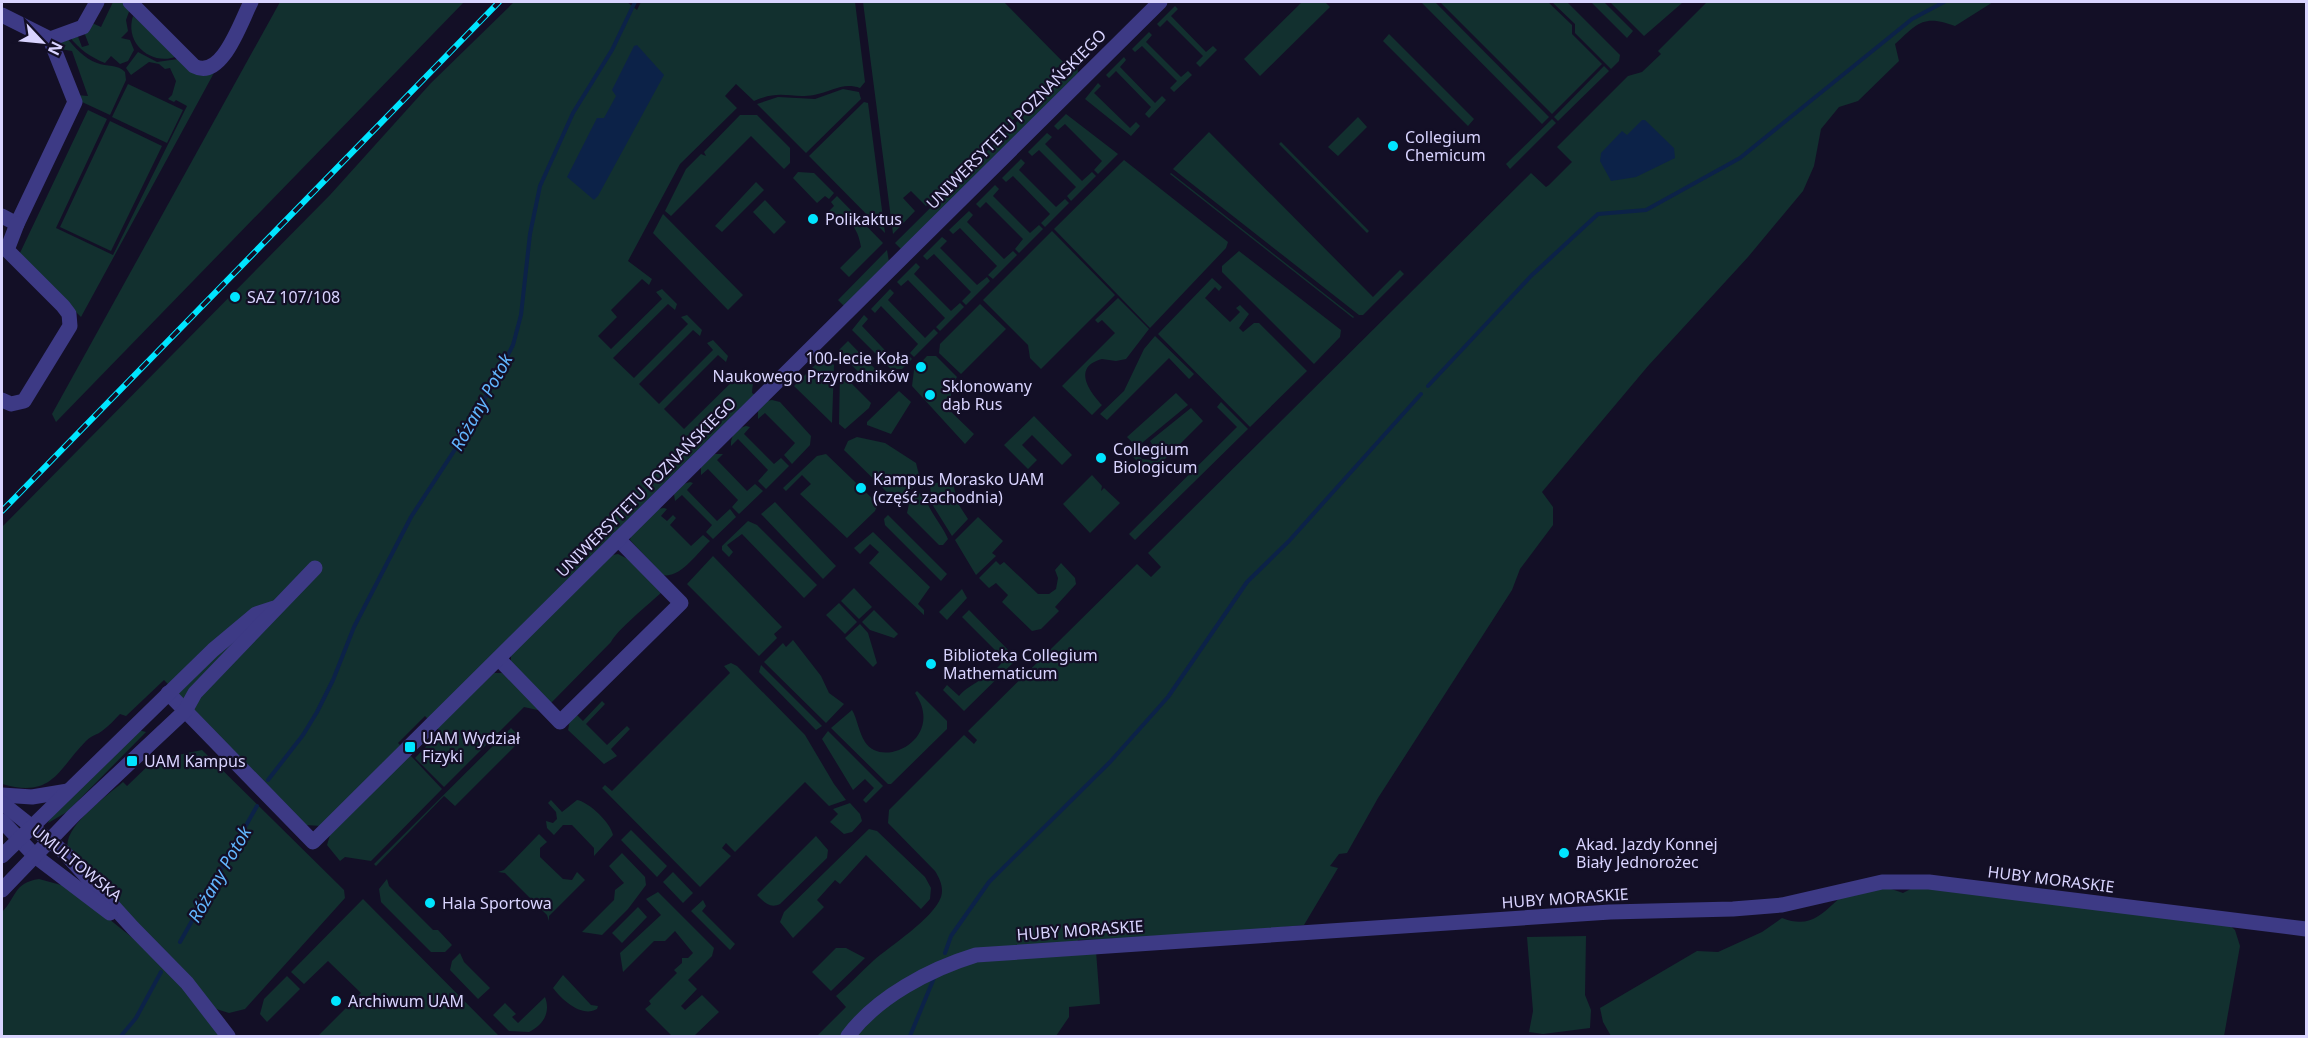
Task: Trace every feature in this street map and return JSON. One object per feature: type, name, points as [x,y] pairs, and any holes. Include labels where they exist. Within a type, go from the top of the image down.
[{"type":"street","points":[[50,39],[82,27],[97,2]]},
{"type":"street","points":[[130,2],[194,66],[204,69],[215,66],[223,56],[251,2]]},
{"type":"street","name":"UNIWERSYTETU POZNAŃSKIEGO","points":[[168,693],[313,842],[1160,2]]},
{"type":"street","points":[[2,15],[50,39],[75,102],[7,250],[63,306],[69,314],[70,326],[29,395],[16,404],[2,400]]},
{"type":"street","points":[[2,216],[17,224]]},
{"type":"street","points":[[499,659],[560,722],[595,690],[681,603],[618,539]]},
{"type":"street","points":[[2,890],[49,841],[185,711],[195,693],[259,627],[274,608],[315,568]]},
{"type":"street","points":[[2,856],[213,650],[256,614],[274,608]]},
{"type":"street","points":[[2,795],[32,797],[68,791]]},
{"type":"street","name":"UMULTOWSKA","points":[[2,803],[64,853],[132,928],[188,983],[228,1036]]},
{"type":"street","name":"UMULTOWSKA","points":[[2,822],[35,856],[132,928]]},
{"type":"street","name":"HUBY MORASKIE","points":[[848,1036],[872,1011],[896,994],[945,964],[976,955],[1610,912],[1782,905],[1882,882],[1929,882],[2307,929]]},
{"type":"green space","points":[[113,2],[126,2],[130,9],[126,20],[128,31],[121,38],[130,40],[134,50],[128,61],[120,64],[111,56],[105,63],[94,58],[81,49],[69,36],[77,34],[82,47],[89,45],[84,32],[92,23],[101,27]]},
{"type":"green space","points":[[280,2],[464,2],[56,422],[52,414]]},
{"type":"green space","points":[[514,2],[627,2],[637,10],[641,2],[855,2],[865,82],[860,88],[848,86],[814,95],[779,95],[754,101],[736,84],[725,96],[737,108],[680,164],[628,261],[652,279],[649,285],[642,279],[611,310],[617,317],[598,336],[611,349],[662,299],[656,292],[662,289],[677,304],[675,310],[668,304],[613,358],[634,378],[688,324],[681,317],[687,315],[702,330],[700,336],[693,330],[639,384],[659,404],[713,350],[707,343],[713,340],[728,356],[726,362],[718,355],[664,409],[684,429],[743,371],[753,382],[752,393],[755,395],[429,720],[425,716],[398,743],[402,747],[321,826],[306,825],[164,680],[126,716],[120,714],[105,729],[88,739],[53,779],[33,788],[2,784],[2,527],[330,195],[431,83]]},
{"type":"green space","points":[[863,2],[1004,2],[1067,66],[926,206],[911,191],[903,198],[915,211],[893,234]]},
{"type":"green space","points":[[1302,2],[1325,2],[1330,7],[1260,76],[1244,59]]},
{"type":"green space","points":[[1421,2],[1435,2],[1549,117],[1542,124]]},
{"type":"green space","points":[[1440,2],[1548,2],[1572,25],[1572,34],[1602,64],[1552,114]]},
{"type":"green space","points":[[1552,2],[1567,2],[1620,55],[1619,61],[1611,69],[1575,33],[1575,24]]},
{"type":"green space","points":[[1591,2],[1604,2],[1633,31],[1627,38]]},
{"type":"green space","points":[[1610,2],[1680,2],[1682,3],[1644,36]]},
{"type":"green space","points":[[1707,2],[1993,2],[1955,26],[1935,21],[1922,23],[1895,44],[1899,61],[1858,101],[1839,107],[1821,129],[1814,166],[1803,191],[1748,257],[1648,366],[1542,492],[1553,507],[1553,525],[1520,569],[1512,590],[1378,798],[1347,853],[1339,854],[1330,866],[1338,868],[1304,925],[1198,935],[1078,940],[1073,952],[1096,951],[1100,1004],[1069,1007],[1069,1017],[1056,1036],[817,1036],[846,1007],[836,996],[873,961],[920,923],[941,897],[941,884],[935,871],[888,823],[889,810],[964,735],[974,744],[977,740],[968,731],[1137,564],[1151,577],[1161,567],[1148,553],[1531,173],[1546,187],[1549,185],[1572,162],[1557,147],[1628,76],[1642,72],[1661,54],[1658,51]]},
{"type":"green space","points":[[1175,6],[1178,9],[1171,16],[1206,52],[1213,46],[1217,50],[1200,67],[1196,63],[1203,56],[1167,20],[1160,27],[1157,24]]},
{"type":"green space","points":[[133,16],[178,56],[168,59],[159,58],[142,51],[133,36],[131,26]]},
{"type":"green space","points":[[1149,32],[1152,35],[1146,42],[1181,77],[1188,71],[1192,75],[1174,92],[1170,88],[1177,81],[1142,46],[1135,52],[1132,49]]},
{"type":"green space","points":[[1389,34],[1474,119],[1468,126],[1383,41]]},
{"type":"green space","points":[[66,37],[76,49],[92,61],[119,68],[125,72],[126,80],[110,115],[82,102],[76,95],[88,96],[72,51],[60,49],[60,43]]},
{"type":"green space","points":[[138,52],[157,62],[178,59],[215,71],[81,317],[19,255],[88,110],[107,119],[56,228],[113,255],[187,106],[176,100],[174,102],[168,99],[172,95],[176,81],[170,68],[165,69],[159,64],[149,62],[131,75],[126,68]]},
{"type":"green space","points":[[1124,57],[1126,60],[1120,67],[1155,103],[1162,96],[1166,100],[1149,118],[1145,114],[1151,107],[1116,71],[1109,78],[1106,75]]},
{"type":"green space","points":[[1077,62],[1078,73],[902,250],[895,243]]},
{"type":"green space","points":[[1604,66],[1609,71],[1558,121],[1554,117]]},
{"type":"green space","points":[[1098,83],[1101,86],[1094,93],[1130,128],[1136,122],[1140,126],[1131,136],[1085,99]]},
{"type":"green space","points":[[128,84],[183,110],[167,143],[112,117]]},
{"type":"green space","points":[[843,89],[859,92],[861,99],[806,153],[757,104],[778,97],[815,99]]},
{"type":"green space","points":[[864,102],[868,103],[885,233],[809,156]]},
{"type":"green space","points":[[1066,114],[1118,154],[1098,174],[1094,170],[1102,161],[1065,124],[1058,130],[1054,126]]},
{"type":"green space","points":[[740,115],[757,115],[790,148],[790,163],[784,169],[751,136],[671,216],[665,211],[686,169],[701,154],[706,156],[704,152]]},
{"type":"green space","points":[[1358,117],[1367,127],[1338,156],[1328,147]]},
{"type":"green space","points":[[1552,119],[1556,123],[1510,169],[1506,164]]},
{"type":"green space","points":[[110,121],[162,146],[111,251],[60,227]]},
{"type":"green space","points":[[1209,132],[1373,297],[1400,270],[1404,274],[1363,315],[1359,315],[1173,169]]},
{"type":"green space","points":[[1047,133],[1052,137],[1045,144],[1082,181],[1092,172],[1096,176],[1071,201],[1067,196],[1076,187],[1039,150],[1032,156],[1028,152]]},
{"type":"green space","points":[[1281,142],[1369,231],[1367,233],[1279,144]]},
{"type":"green space","points":[[1021,159],[1025,163],[1019,170],[1056,207],[1065,199],[1069,203],[1045,227],[1041,223],[1050,214],[1013,176],[1006,182],[1002,178]]},
{"type":"green space","points":[[1124,160],[1228,242],[1226,248],[1150,328],[1054,229]]},
{"type":"green space","points":[[798,172],[814,173],[834,193],[829,199],[825,196],[817,203],[793,178]]},
{"type":"green space","points":[[1171,173],[1354,317],[1170,174]]},
{"type":"green space","points":[[756,182],[764,190],[722,232],[715,226]]},
{"type":"green space","points":[[995,185],[999,189],[993,196],[1030,233],[1039,225],[1043,229],[1019,253],[1015,249],[1023,239],[986,202],[980,208],[976,204]]},
{"type":"green space","points":[[837,196],[883,243],[849,277],[840,268],[861,247],[851,223],[841,216],[827,213],[834,206],[831,202]]},
{"type":"green space","points":[[765,200],[786,222],[774,234],[753,212]]},
{"type":"green space","points":[[969,211],[973,215],[967,222],[1004,259],[1013,251],[1017,255],[993,279],[988,275],[997,266],[960,228],[953,234],[949,230]]},
{"type":"green space","points":[[663,214],[743,295],[728,310],[653,233]]},
{"type":"green space","points":[[1052,231],[1115,295],[1041,369],[1030,358],[1028,345],[983,300]]},
{"type":"green space","points":[[942,237],[947,241],[940,248],[977,285],[987,277],[990,281],[966,305],[962,301],[971,292],[934,254],[927,260],[923,256]]},
{"type":"green space","points":[[887,250],[889,262],[844,306],[838,300]]},
{"type":"green space","points":[[1239,251],[1341,330],[1340,337],[1314,364],[1222,272],[1222,266]]},
{"type":"green space","points":[[916,263],[920,267],[914,274],[951,311],[960,303],[964,307],[940,331],[936,327],[945,318],[908,280],[901,286],[897,282]]},
{"type":"green space","points":[[1212,278],[1222,287],[1219,291],[1215,287],[1205,298],[1230,322],[1240,312],[1236,308],[1240,305],[1249,314],[1239,328],[1243,332],[1254,323],[1259,323],[1307,371],[1250,427],[1158,334]]},
{"type":"green space","points":[[890,289],[894,293],[888,300],[925,338],[934,329],[938,333],[914,357],[910,353],[918,344],[881,306],[875,313],[871,309]]},
{"type":"green space","points":[[1118,298],[1149,329],[1126,359],[1116,361],[1102,359],[1088,368],[1085,373],[1088,386],[1102,405],[1092,415],[1062,386],[1115,333],[1102,320],[1098,323],[1095,320]]},
{"type":"green space","points":[[980,304],[1006,329],[961,374],[939,353],[940,344]]},
{"type":"green space","points":[[864,315],[868,319],[862,326],[898,364],[908,355],[912,359],[902,369],[891,369],[852,330]]},
{"type":"green space","points":[[1155,336],[1194,374],[1189,379],[1169,358],[1107,420],[1100,414],[1124,391],[1144,349]]},
{"type":"green space","points":[[848,341],[881,375],[871,385],[838,351]]},
{"type":"green space","points":[[824,356],[834,365],[832,423],[794,386]]},
{"type":"green space","points":[[927,356],[936,356],[957,377],[951,387],[951,398],[944,405],[974,434],[965,444],[912,386],[914,370]]},
{"type":"green space","points":[[840,372],[871,403],[869,408],[845,429],[839,424]]},
{"type":"green space","points":[[899,391],[911,402],[891,434],[867,425],[867,422]]},
{"type":"green space","points":[[1176,393],[1188,405],[1137,447],[1127,437]]},
{"type":"green space","points":[[767,401],[780,402],[811,436],[810,445],[792,464],[784,455],[795,443],[765,413],[758,419],[758,411]]},
{"type":"green space","points":[[1221,402],[1248,429],[1135,540],[1129,534],[1237,427],[1217,407]]},
{"type":"green space","points":[[1191,408],[1203,421],[1150,474],[1125,449],[1129,445],[1142,459],[1151,460],[1157,452],[1150,441]]},
{"type":"green space","points":[[1034,416],[1072,455],[1062,465],[1032,435],[1022,445],[1037,460],[1028,469],[1004,445]]},
{"type":"green space","points":[[746,426],[750,427],[744,434],[774,464],[781,458],[789,466],[766,489],[758,481],[768,470],[738,439],[731,446],[735,433]]},
{"type":"green space","points":[[857,437],[885,443],[916,463],[920,479],[904,499],[895,500],[844,450],[848,441]]},
{"type":"green space","points":[[715,454],[723,454],[717,460],[747,491],[755,484],[763,491],[739,514],[732,507],[738,500],[708,469],[701,475],[701,466]]},
{"type":"green space","points":[[826,454],[878,504],[875,511],[847,538],[800,494],[811,484],[802,475],[786,491],[783,488],[817,456]]},
{"type":"green space","points":[[1092,475],[1102,486],[1101,491],[1104,488],[1120,503],[1090,533],[1063,504]]},
{"type":"green space","points":[[953,482],[957,502],[968,519],[952,536],[932,504],[930,486],[933,483]]},
{"type":"green space","points":[[693,483],[687,490],[717,521],[730,509],[736,517],[713,539],[706,532],[712,525],[682,495],[675,501],[674,494],[683,484]]},
{"type":"green space","points":[[920,493],[924,494],[948,539],[943,545],[939,545],[907,513],[909,504]]},
{"type":"green space","points":[[775,502],[836,566],[823,579],[761,514]]},
{"type":"green space","points":[[657,509],[667,509],[661,516],[667,521],[673,515],[676,518],[670,525],[691,546],[703,535],[710,541],[682,569],[669,575],[663,575],[630,540],[631,535]]},
{"type":"green space","points":[[888,515],[947,574],[941,581],[885,525],[884,519]]},
{"type":"green space","points":[[978,517],[1003,541],[992,553],[996,556],[976,575],[955,540]]},
{"type":"green space","points":[[748,521],[757,525],[817,585],[804,598],[742,534],[727,545],[733,552],[729,557],[722,550],[722,546]]},
{"type":"green space","points":[[873,532],[930,587],[918,604],[924,610],[924,615],[869,563],[879,552],[870,544],[860,554],[854,548]]},
{"type":"green space","points":[[618,554],[628,559],[662,592],[626,624],[551,703],[511,662],[511,655],[612,555]]},
{"type":"green space","points":[[713,556],[782,627],[774,634],[777,638],[759,656],[687,584]]},
{"type":"green space","points":[[996,561],[1000,565],[1004,562],[1038,594],[1049,594],[1056,589],[1058,578],[1055,570],[1061,563],[1075,578],[1076,584],[1055,607],[1059,611],[1041,629],[1032,631],[1002,602],[1008,595],[996,583],[989,588],[979,578]]},
{"type":"green space","points":[[854,588],[872,607],[859,619],[841,601]]},
{"type":"green space","points":[[962,589],[967,598],[947,620],[939,612]]},
{"type":"green space","points":[[839,603],[857,622],[845,634],[826,615]]},
{"type":"green space","points":[[874,610],[898,634],[894,638],[870,630],[862,622]]},
{"type":"green space","points":[[969,610],[1017,659],[964,711],[943,690],[947,685],[959,696],[970,686],[989,675],[1004,659],[962,617]]},
{"type":"green space","points":[[860,624],[868,633],[877,663],[873,667],[845,638]]},
{"type":"green space","points":[[793,640],[821,676],[829,693],[844,704],[826,723],[764,662],[783,643],[786,647]]},
{"type":"green space","points":[[731,663],[737,666],[805,735],[846,800],[829,806],[805,782],[735,852],[726,843],[722,848],[731,856],[700,887],[602,788],[605,785],[612,791],[730,673],[724,666]]},
{"type":"green space","points":[[761,665],[822,726],[816,730],[759,672]]},
{"type":"green space","points":[[494,673],[502,673],[542,711],[524,707],[444,787],[415,758],[440,732],[437,728]]},
{"type":"green space","points":[[917,691],[947,721],[947,729],[891,784],[888,784],[831,728],[852,710],[865,742],[874,750],[897,751],[918,736],[923,724],[922,709],[915,693]]},
{"type":"green space","points":[[602,701],[605,704],[586,724],[607,745],[627,726],[630,729],[611,749],[617,756],[604,764],[568,730],[570,720],[576,714],[583,721]]},
{"type":"green space","points":[[511,728],[522,739],[455,806],[444,796],[376,866],[374,864]]},
{"type":"green space","points":[[138,730],[146,732],[67,812],[48,823],[51,816]]},
{"type":"green space","points":[[828,731],[883,786],[866,803],[863,800],[874,788],[865,779],[853,790],[822,739]]},
{"type":"green space","points":[[202,750],[344,890],[345,898],[245,1009],[229,1013],[213,1008],[68,849],[68,840],[72,831],[87,812],[123,782],[127,786],[154,760]]},
{"type":"green space","points":[[410,755],[442,789],[371,861],[345,857],[340,861],[327,845],[330,835]]},
{"type":"green space","points":[[551,800],[562,812],[577,800],[582,802],[604,819],[613,835],[594,856],[594,848],[572,825],[563,825],[554,835],[547,828],[546,821],[553,823],[557,819],[556,812],[548,803]]},
{"type":"green space","points":[[850,803],[860,814],[862,821],[852,832],[844,834],[830,822],[838,814],[833,809]]},
{"type":"green space","points":[[869,829],[877,831],[925,877],[931,888],[930,899],[921,909],[866,855],[840,884],[835,880],[817,900],[824,907],[793,938],[780,922],[784,912]]},
{"type":"green space","points":[[631,830],[667,866],[657,877],[621,840]]},
{"type":"green space","points":[[539,834],[547,842],[540,848],[540,857],[563,879],[572,880],[577,872],[585,880],[549,916],[549,921],[547,915],[505,873],[498,872],[504,870]]},
{"type":"green space","points":[[816,836],[828,850],[827,858],[780,904],[770,905],[757,895]]},
{"type":"green space","points":[[622,853],[645,877],[646,885],[628,909],[602,935],[582,932],[614,900],[615,890],[624,883],[609,866]]},
{"type":"green space","points":[[673,872],[693,893],[683,903],[663,882]]},
{"type":"green space","points":[[39,879],[61,885],[63,882],[160,960],[221,1036],[2,1036],[2,912],[20,887]]},
{"type":"green space","points":[[387,879],[389,886],[433,930],[438,930],[452,945],[445,952],[431,952],[381,902],[379,889]]},
{"type":"green space","points":[[1924,882],[2223,919],[2235,930],[2240,946],[2224,1036],[1611,1036],[1603,1022],[1600,1008],[1697,951],[1718,952],[1762,932],[1782,918],[1797,922],[1809,920],[1820,915],[1847,892],[1858,887],[1876,885],[1903,893]]},
{"type":"green space","points":[[658,892],[714,948],[712,956],[688,980],[697,989],[681,1006],[685,1010],[702,995],[719,1012],[694,1036],[672,1036],[645,1009],[651,1004],[649,1001],[677,973],[674,970],[682,963],[682,958],[688,958],[693,953],[675,931],[665,941],[654,941],[623,972],[620,953],[661,915],[646,899]]},
{"type":"green space","points":[[363,899],[499,1036],[318,1036],[361,993],[328,961],[304,984],[291,972]]},
{"type":"green space","points":[[703,900],[706,906],[702,911],[735,944],[730,950],[691,911]]},
{"type":"green space","points":[[638,907],[647,917],[622,943],[612,933]]},
{"type":"green space","points":[[1586,936],[1585,995],[1591,1010],[1590,1028],[1543,1034],[1529,1032],[1533,1011],[1527,937]]},
{"type":"green space","points":[[836,948],[846,948],[865,958],[831,991],[812,972]]},
{"type":"green space","points":[[460,953],[464,962],[490,988],[478,999],[450,970],[452,961]]},
{"type":"green space","points":[[563,975],[591,1005],[598,1006],[597,1009],[585,1011],[562,998],[553,988]]},
{"type":"green space","points":[[287,976],[300,989],[267,1022],[260,1014],[264,999]]},
{"type":"green space","points":[[545,997],[547,1008],[544,1018],[529,1032],[509,1031],[493,1015],[505,1003],[516,1014],[512,1017],[518,1023]]},
{"type":"water","points":[[637,45],[664,75],[594,200],[567,177],[597,118],[604,118],[616,96],[612,90],[634,46]]},
{"type":"water","points":[[1642,120],[1645,120],[1674,148],[1675,158],[1636,177],[1611,181],[1600,161],[1601,153],[1622,131],[1627,135]]},
{"type":"waterway","name":"Różany Potok","points":[[268,780],[303,735],[317,712],[333,680],[354,627],[411,517],[469,428],[513,345],[521,315],[530,234],[540,186],[573,113],[612,50],[635,2]]},
{"type":"waterway","points":[[1428,386],[1531,276],[1598,214],[1646,210],[1740,158],[1912,19],[1944,2]]},
{"type":"waterway","points":[[945,953],[951,936],[989,882],[1110,762],[1168,697],[1247,582],[1289,541],[1421,394]]},
{"type":"waterway","name":"Różany Potok","points":[[180,942],[257,806]]},
{"type":"waterway","name":"Różany Potok","points":[[121,1036],[136,1018],[161,972]]},
{"type":"waterway","points":[[910,1036],[934,978]]},
{"type":"railway","points":[[2,511],[499,2]]},
{"type":"place","name":"Collegium Chemicum","points":[[1393,146]]},
{"type":"place","name":"Polikaktus","points":[[813,219]]},
{"type":"place","name":"SAZ 107/108","points":[[235,297]]},
{"type":"place","name":"100-lecie Koła Naukowego Przyrodników","points":[[921,367]]},
{"type":"place","name":"Sklonowany dąb Rus","points":[[930,395]]},
{"type":"place","name":"Collegium Biologicum","points":[[1101,458]]},
{"type":"place","name":"Kampus Morasko UAM (część zachodnia)","points":[[861,488]]},
{"type":"place","name":"Biblioteka Collegium Mathematicum","points":[[931,664]]},
{"type":"place","name":"UAM Wydział Fizyki","points":[[410,747]]},
{"type":"place","name":"UAM Kampus","points":[[132,761]]},
{"type":"place","name":"Akad. Jazdy Konnej Biały Jednorożec","points":[[1564,853]]},
{"type":"place","name":"Hala Sportowa","points":[[430,903]]},
{"type":"place","name":"Archiwum UAM","points":[[336,1001]]}]
